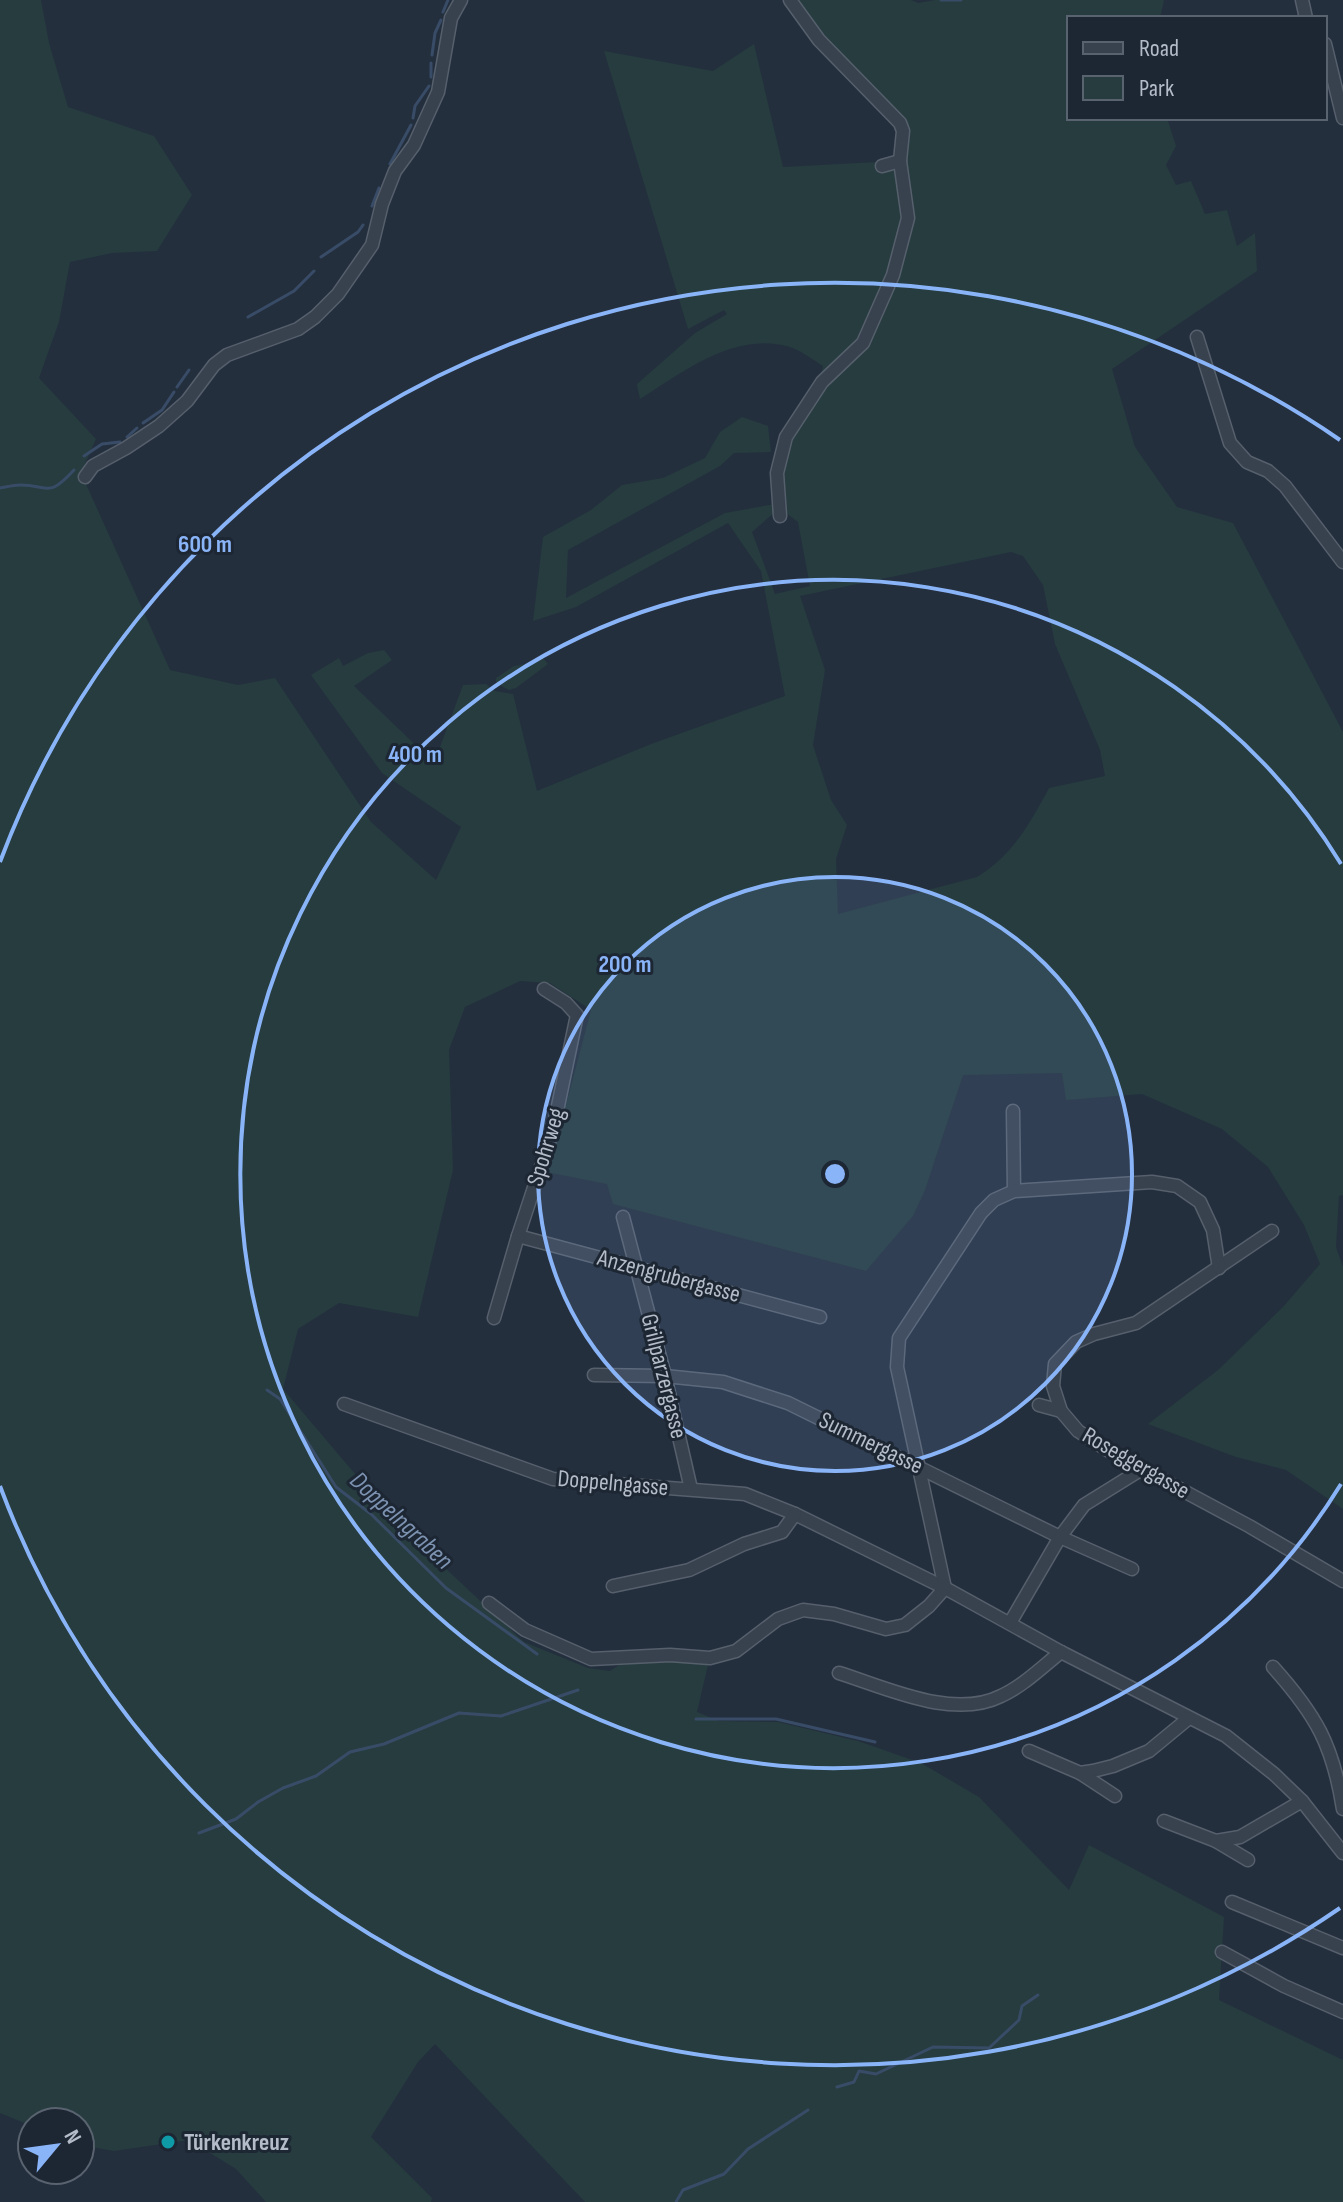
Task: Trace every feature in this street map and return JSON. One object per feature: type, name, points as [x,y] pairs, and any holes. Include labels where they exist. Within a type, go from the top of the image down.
[{"type":"street","points":[[85,477],[93,466],[159,426],[187,401],[208,373],[227,355],[298,329],[338,294],[372,245],[382,204],[395,171],[414,145],[438,92],[451,18],[461,0]]},
{"type":"street","points":[[780,516],[777,473],[786,437],[822,382],[863,343],[893,275],[908,218],[900,161],[903,131],[900,123],[819,40],[790,0]]},
{"type":"street","points":[[1327,52],[1343,118]]},
{"type":"street","points":[[882,166],[900,161]]},
{"type":"street","points":[[859,321],[877,313]]},
{"type":"street","points":[[1197,337],[1230,443],[1247,462],[1268,471],[1285,486],[1343,562]]},
{"type":"street","name":"Spohrweg","points":[[494,1318],[553,1130],[577,1015],[566,1003],[544,989]]},
{"type":"street","points":[[1013,1111],[1014,1191]]},
{"type":"street","points":[[489,1603],[525,1630],[591,1659],[670,1655],[710,1658],[736,1651],[778,1619],[803,1610],[834,1614],[886,1629],[905,1625],[945,1588],[897,1367],[899,1338],[981,1213],[994,1200],[1014,1191],[1152,1182],[1177,1186],[1200,1202],[1213,1230],[1219,1268]]},
{"type":"street","name":"Grillparzergasse","points":[[623,1217],[691,1489]]},
{"type":"street","name":"Roseggergasse","points":[[1272,1231],[1136,1323],[1076,1342],[1055,1364],[1053,1386],[1061,1411],[1078,1431],[1343,1581]]},
{"type":"street","name":"Anzengrubergasse","points":[[518,1236],[820,1317]]},
{"type":"street","name":"Summergasse","points":[[594,1375],[665,1376],[723,1382],[788,1403],[1060,1537],[1132,1569]]},
{"type":"street","name":"Doppelngasse","points":[[344,1404],[553,1479],[745,1494],[795,1514],[945,1588],[1061,1652],[1226,1736],[1302,1801],[1343,1853]]},
{"type":"street","points":[[1039,1405],[1061,1411]]},
{"type":"street","points":[[1010,1623],[1060,1537],[1084,1505],[1142,1469]]},
{"type":"street","points":[[613,1586],[689,1570],[744,1544],[782,1532],[795,1514]]},
{"type":"street","points":[[839,1673],[949,1705],[972,1705],[1000,1697],[1061,1652]]},
{"type":"street","points":[[1273,1667],[1305,1704],[1324,1736],[1337,1776],[1343,1809]]},
{"type":"street","points":[[1080,1773],[1113,1766],[1149,1751],[1189,1718]]},
{"type":"street","points":[[1029,1751],[1080,1773],[1115,1796]]},
{"type":"street","points":[[1216,1841],[1240,1837],[1302,1801]]},
{"type":"street","points":[[1164,1821],[1216,1841],[1248,1860]]},
{"type":"street","points":[[1232,1902],[1343,1948]]},
{"type":"street","points":[[1222,1952],[1284,1986],[1343,2012]]},
{"type":"green space","points":[[0,0],[41,0],[49,43],[68,107],[154,136],[192,195],[157,251],[112,253],[70,262],[59,322],[39,378],[96,439],[81,473],[170,670],[238,685],[275,678],[371,822],[436,880],[461,827],[382,773],[311,675],[339,658],[343,666],[368,653],[384,650],[392,660],[354,686],[427,756],[440,747],[463,685],[486,684],[495,691],[513,694],[537,791],[651,744],[785,696],[761,571],[728,523],[576,607],[533,621],[543,537],[591,510],[622,485],[663,478],[705,458],[720,432],[742,417],[768,426],[771,452],[734,453],[720,466],[568,550],[566,598],[725,513],[775,504],[776,511],[752,532],[775,594],[810,586],[798,522],[782,510],[783,479],[790,439],[818,383],[823,366],[790,347],[770,343],[750,344],[711,356],[640,399],[637,384],[695,333],[727,314],[724,310],[688,329],[604,51],[713,71],[754,44],[783,167],[896,161],[902,118],[876,99],[792,0],[911,0],[918,3],[935,0],[1164,0],[1160,16],[1067,16],[1067,120],[1168,120],[1176,146],[1166,165],[1176,185],[1191,181],[1205,214],[1227,210],[1237,246],[1255,233],[1257,271],[1112,369],[1135,447],[1177,507],[1233,523],[1343,732],[1343,1195],[1339,1196],[1336,1247],[1343,1267],[1343,1509],[1286,1470],[1236,1457],[1148,1424],[1218,1370],[1283,1307],[1320,1264],[1304,1225],[1268,1167],[1222,1129],[1142,1094],[1066,1100],[1062,1073],[963,1075],[925,1190],[913,1216],[866,1271],[613,1204],[607,1184],[546,1172],[591,1010],[550,983],[520,981],[465,1007],[449,1050],[453,1170],[418,1317],[339,1303],[298,1329],[283,1389],[395,1521],[524,1642],[588,1668],[610,1671],[627,1660],[667,1658],[708,1665],[697,1712],[719,1721],[778,1722],[858,1741],[921,1763],[979,1797],[1069,1890],[1089,1845],[1224,1917],[1219,2000],[1343,2060],[1343,2202],[585,2202],[435,2044],[418,2062],[371,2137],[432,2198],[431,2202],[266,2202],[236,2169],[189,2140],[114,2151],[96,2148],[96,2106],[16,2106],[16,2120],[0,2113]],"holes":[[[1011,552],[1023,556],[1043,585],[1055,644],[1100,750],[1105,776],[1049,788],[1011,848],[977,877],[838,914],[836,859],[847,825],[831,800],[813,745],[825,670],[800,596]]]},
{"type":"green space","points":[[542,657],[548,664],[516,688],[509,690],[496,683],[496,678],[514,666],[533,663]]},
{"type":"waterway","points":[[443,12],[448,0]]},
{"type":"waterway","points":[[941,0],[961,0]]},
{"type":"waterway","points":[[432,55],[435,33],[441,20]]},
{"type":"waterway","points":[[431,63],[431,77]]},
{"type":"waterway","points":[[413,118],[415,106],[429,86]]},
{"type":"waterway","points":[[390,164],[411,125]]},
{"type":"waterway","points":[[372,206],[379,188]]},
{"type":"waterway","points":[[321,257],[358,232],[363,225]]},
{"type":"waterway","points":[[248,317],[294,291],[314,271]]},
{"type":"waterway","points":[[177,387],[189,370]]},
{"type":"waterway","points":[[143,423],[162,410],[174,392]]},
{"type":"waterway","points":[[127,437],[137,428]]},
{"type":"waterway","points":[[84,456],[102,444],[120,442]]},
{"type":"waterway","points":[[0,488],[20,485],[53,487],[74,470]]},
{"type":"waterway","name":"Doppelngraben","points":[[267,1390],[280,1399],[336,1487],[371,1514],[446,1588],[537,1654]]},
{"type":"waterway","points":[[199,1833],[236,1819],[258,1802],[283,1788],[316,1776],[350,1752],[384,1744],[459,1713],[501,1716],[578,1690]]},
{"type":"waterway","name":"Doppelngraben","points":[[696,1719],[776,1719],[875,1742]]},
{"type":"waterway","points":[[837,2087],[854,2082],[859,2071],[876,2074],[933,2047],[989,2048],[1019,2020],[1022,2006],[1038,1995]]},
{"type":"waterway","points":[[676,2202],[683,2190],[724,2174],[748,2149],[808,2110]]},
{"type":"place","name":"Türkenkreuz","points":[[168,2142]]}]
